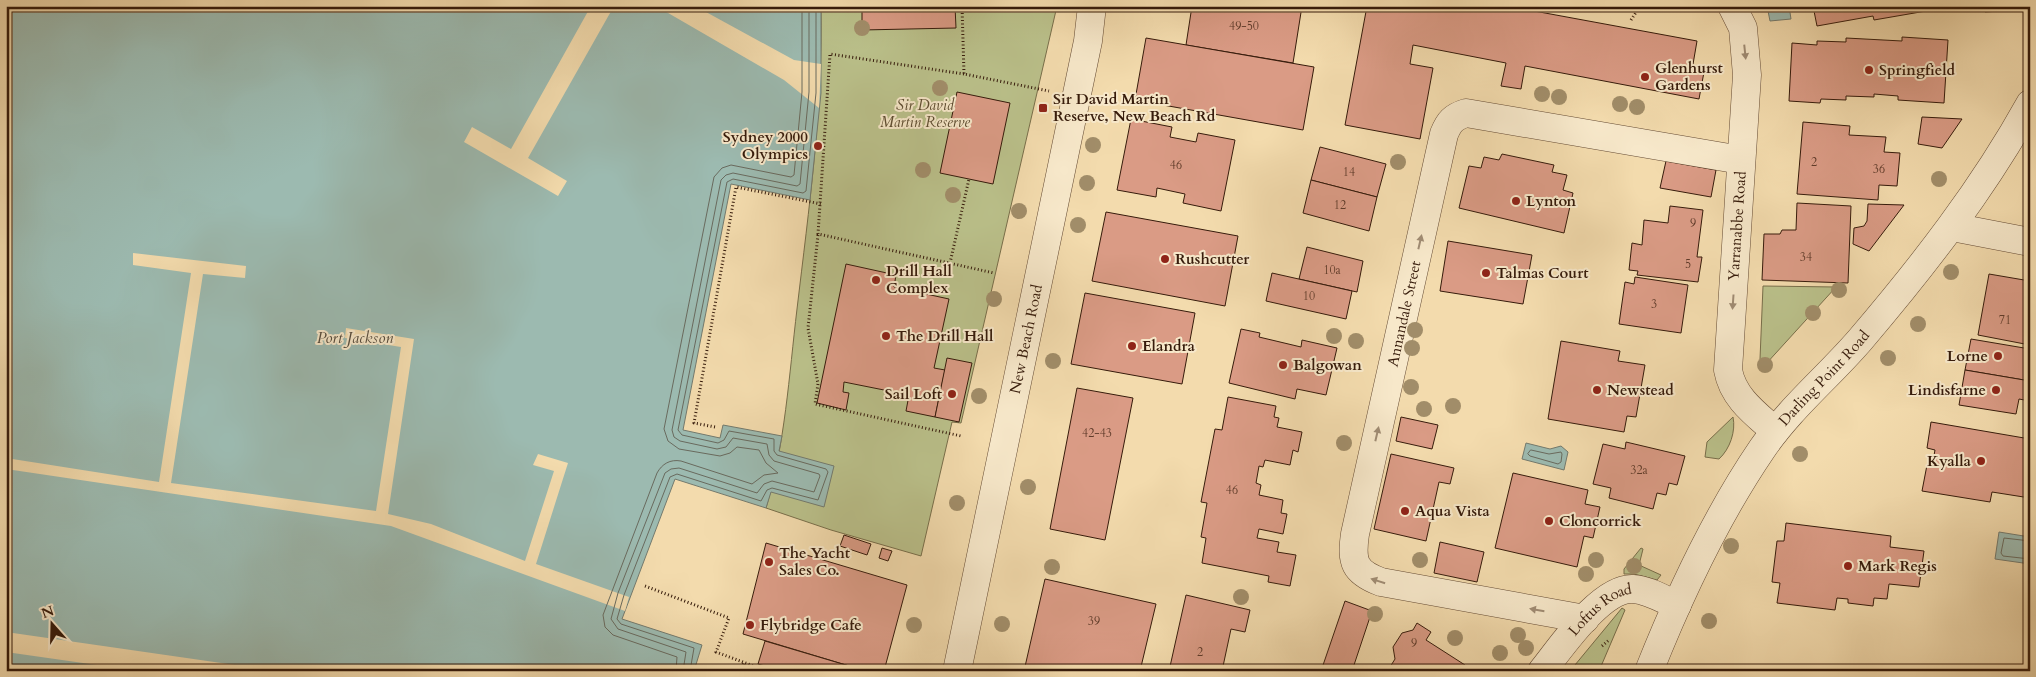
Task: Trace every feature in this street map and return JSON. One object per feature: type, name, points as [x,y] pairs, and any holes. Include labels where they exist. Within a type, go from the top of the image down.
[{"type":"street","name":"New Beach Road","points":[[957,671],[1077,97],[1088,41],[1092,6]]},
{"type":"street","name":"Yarranabbe Road","points":[[1732,6],[1743,28],[1747,75],[1728,370],[1733,386],[1742,401],[1775,431]]},
{"type":"street","name":"Darling Point Road","points":[[1649,671],[1676,605],[1724,507],[1775,431],[1859,341],[1952,227],[2030,104]]},
{"type":"street","name":"Annandale Street","points":[[1586,619],[1381,582],[1362,575],[1355,564],[1352,551],[1355,534],[1444,134],[1448,124],[1455,116],[1466,113],[1741,160]]},
{"type":"street","points":[[1952,227],[2030,242]]},
{"type":"street","name":"Loftus Road","points":[[1542,671],[1586,619],[1612,595],[1631,589],[1646,592],[1676,605]]},
{"type":"path","points":[[962,6],[964,74]]},
{"type":"path","points":[[1631,20],[1640,6]]},
{"type":"path","points":[[961,436],[814,404],[818,384],[808,328],[821,204],[830,54],[964,74],[1077,97]]},
{"type":"path","points":[[950,263],[969,179]]},
{"type":"path","points":[[715,427],[694,423],[736,187],[821,204]]},
{"type":"path","points":[[818,234],[994,273]]},
{"type":"path","points":[[645,586],[729,618],[716,652],[766,671]]},
{"type":"path","points":[[741,671],[744,662]]},
{"type":"green space","name":"Sir David Martin Reserve","points":[[821,6],[1057,6],[961,423],[952,422],[921,556],[831,530],[766,508],[778,459],[786,410],[810,196],[820,82]]},
{"type":"green space","points":[[1763,286],[1836,287],[1765,365],[1760,359]]},
{"type":"green space","points":[[1733,417],[1733,434],[1723,455],[1719,459],[1705,457],[1707,442]]},
{"type":"green space","points":[[1641,548],[1643,549],[1639,565],[1661,575],[1657,580],[1634,574],[1624,574],[1624,569]]},
{"type":"green space","points":[[1622,608],[1625,610],[1599,671],[1570,671]]},
{"type":"water","name":"Port Jackson","points":[[6,6],[821,6],[821,93],[810,200],[731,184],[683,430],[720,438],[723,425],[782,436],[779,451],[834,466],[824,507],[771,492],[766,508],[675,479],[622,619],[702,645],[694,671],[6,671]]},
{"type":"water","points":[[1767,6],[1789,6],[1791,19],[1770,21]]},
{"type":"water","points":[[1526,443],[1550,449],[1561,446],[1568,452],[1564,470],[1522,459]]},
{"type":"water","points":[[1999,532],[2030,537],[2030,564],[1995,559]]},
{"type":"pier","points":[[591,6],[614,6],[528,158],[567,181],[558,196],[464,142],[472,127],[511,149]]},
{"type":"pier","points":[[656,6],[695,6],[794,60],[821,64],[819,108],[784,80]]},
{"type":"pier","points":[[133,253],[246,266],[245,278],[203,274],[171,483],[376,511],[401,347],[345,338],[346,328],[414,339],[388,514],[431,524],[525,561],[554,471],[533,465],[538,454],[568,463],[536,564],[629,597],[625,611],[391,526],[6,469],[6,458],[159,482],[191,273],[133,265]]},
{"type":"pier","points":[[6,632],[276,671],[139,671],[6,652]]},
{"type":"building","points":[[862,6],[955,6],[956,28],[862,30]]},
{"type":"building","points":[[1192,6],[1302,6],[1293,63],[1186,45]]},
{"type":"building","name":"Glenhurst Gardens","points":[[1367,6],[1507,6],[1697,41],[1692,70],[1704,72],[1699,99],[1525,66],[1521,89],[1501,86],[1506,63],[1413,45],[1410,64],[1433,68],[1420,139],[1345,125]]},
{"type":"building","points":[[1813,6],[1955,6],[1874,20],[1873,16],[1817,26]]},
{"type":"building","points":[[1985,6],[2030,6],[2030,9],[1985,12]]},
{"type":"building","name":"Springfield","points":[[1902,37],[1948,40],[1944,103],[1898,100],[1898,96],[1874,94],[1874,97],[1846,96],[1846,100],[1821,99],[1820,103],[1789,101],[1792,43],[1817,45],[1817,41],[1846,42],[1846,38],[1902,41]]},
{"type":"building","points":[[1146,38],[1314,67],[1303,130],[1135,100]]},
{"type":"building","points":[[957,92],[1010,103],[993,184],[940,173]]},
{"type":"building","points":[[1922,117],[1962,119],[1942,148],[1918,144]]},
{"type":"building","points":[[1131,119],[1172,127],[1170,137],[1196,142],[1198,133],[1235,140],[1221,211],[1183,203],[1185,194],[1157,188],[1156,197],[1117,190]]},
{"type":"building","points":[[1803,122],[1850,126],[1849,135],[1886,137],[1884,152],[1900,153],[1897,186],[1879,185],[1878,200],[1797,194]]},
{"type":"building","points":[[1320,147],[1386,164],[1377,197],[1311,180]]},
{"type":"building","name":"Lynton","points":[[1502,154],[1554,165],[1552,172],[1567,175],[1563,190],[1573,193],[1564,233],[1459,208],[1469,166],[1481,168],[1484,157],[1499,160]]},
{"type":"building","points":[[1666,161],[1716,170],[1711,197],[1660,188]]},
{"type":"building","points":[[1311,180],[1377,197],[1369,231],[1303,213]]},
{"type":"building","points":[[1797,203],[1851,206],[1848,283],[1762,280],[1764,234],[1780,234],[1782,230],[1796,230]]},
{"type":"building","points":[[1868,204],[1904,205],[1869,251],[1853,244],[1854,228],[1864,226],[1867,221]]},
{"type":"building","points":[[1670,206],[1703,210],[1697,257],[1702,257],[1698,282],[1637,275],[1638,271],[1629,270],[1632,243],[1642,245],[1644,220],[1668,223]]},
{"type":"building","name":"Rushcutter","points":[[1106,212],[1238,236],[1225,306],[1092,281]]},
{"type":"building","name":"Talmas Court","points":[[1448,241],[1532,255],[1523,304],[1440,291]]},
{"type":"building","points":[[1307,247],[1363,261],[1357,292],[1299,279]]},
{"type":"building","name":"The Drill Hall","points":[[846,264],[896,275],[894,287],[949,299],[934,368],[945,370],[935,417],[906,411],[909,395],[844,382],[843,392],[849,393],[846,410],[817,403]]},
{"type":"building","points":[[1272,273],[1352,291],[1346,319],[1266,301]]},
{"type":"building","points":[[1989,274],[2030,281],[2030,345],[1978,335]]},
{"type":"building","points":[[1635,277],[1688,285],[1681,333],[1619,324],[1625,282],[1634,284]]},
{"type":"building","name":"Elandra","points":[[1085,293],[1195,313],[1182,384],[1071,364]]},
{"type":"building","name":"Balgowan","points":[[1241,329],[1260,333],[1259,337],[1301,347],[1302,340],[1337,348],[1326,395],[1297,389],[1295,399],[1229,383]]},
{"type":"building","name":"Lorne","points":[[1971,339],[2030,349],[2027,364],[2030,364],[2030,381],[1965,370]]},
{"type":"building","name":"Newstead","points":[[1561,341],[1620,351],[1618,361],[1645,365],[1636,417],[1627,416],[1624,432],[1548,419]]},
{"type":"building","name":"Sail Loft","points":[[947,358],[972,363],[959,422],[935,417]]},
{"type":"building","name":"Lindisfarne","points":[[1965,370],[2030,381],[2030,401],[2019,399],[2016,414],[1959,405]]},
{"type":"building","points":[[1077,388],[1133,398],[1105,540],[1050,529]]},
{"type":"building","points":[[1228,397],[1276,406],[1274,417],[1279,418],[1277,427],[1302,432],[1298,452],[1293,450],[1290,465],[1265,460],[1263,467],[1259,466],[1256,483],[1261,485],[1259,495],[1283,500],[1281,513],[1287,514],[1283,534],[1259,529],[1257,538],[1279,542],[1277,552],[1296,555],[1290,586],[1268,582],[1269,576],[1202,563],[1206,538],[1201,537],[1207,503],[1201,502],[1215,429],[1222,430]]},
{"type":"building","points":[[1401,417],[1438,425],[1432,449],[1396,441]]},
{"type":"building","name":"Kyalla","points":[[1931,422],[2030,439],[2030,498],[1992,492],[1990,502],[1922,491],[1927,465],[1932,466],[1935,450],[1927,448]]},
{"type":"building","points":[[1626,442],[1685,456],[1677,485],[1669,483],[1666,495],[1657,493],[1653,509],[1609,498],[1611,488],[1593,484],[1603,444],[1625,449]]},
{"type":"building","name":"Aqua Vista","points":[[1391,454],[1454,468],[1450,484],[1439,482],[1426,541],[1374,529]]},
{"type":"building","name":"Cloncorrick","points":[[1513,473],[1588,490],[1585,504],[1600,507],[1593,538],[1584,536],[1577,567],[1495,548]]},
{"type":"building","name":"Mark Regis","points":[[1786,523],[1891,536],[1890,547],[1924,551],[1919,587],[1889,584],[1887,599],[1874,598],[1873,606],[1848,603],[1848,599],[1837,598],[1835,610],[1777,603],[1780,583],[1772,582],[1777,541],[1784,541]]},
{"type":"building","points":[[844,535],[871,544],[867,555],[840,546]]},
{"type":"building","points":[[1440,542],[1484,552],[1477,582],[1434,573]]},
{"type":"building","points":[[766,543],[907,585],[884,671],[866,671],[743,634]]},
{"type":"building","points":[[882,548],[892,551],[888,561],[879,558]]},
{"type":"building","points":[[1045,579],[1156,604],[1140,671],[1024,671]]},
{"type":"building","points":[[1186,595],[1250,610],[1245,632],[1231,629],[1222,671],[1169,671]]},
{"type":"building","points":[[1345,601],[1372,611],[1352,671],[1321,671]]},
{"type":"building","points":[[1417,623],[1431,632],[1426,640],[1465,665],[1461,671],[1396,671],[1390,667],[1395,659],[1393,647],[1402,633],[1413,630]]},
{"type":"building","points":[[765,641],[866,671],[782,671],[758,664]]},
{"type":"place","name":"Springfield","points":[[1869,70]]},
{"type":"place","name":"Glenhurst Gardens","points":[[1645,77]]},
{"type":"place","name":"Sir David Martin Reserve, New Beach Rd","points":[[1043,108]]},
{"type":"place","name":"Sydney 2000 Olympics","points":[[818,146]]},
{"type":"place","name":"Lynton","points":[[1516,201]]},
{"type":"place","name":"Rushcutter","points":[[1165,259]]},
{"type":"place","name":"Talmas Court","points":[[1486,273]]},
{"type":"place","name":"Drill Hall Complex","points":[[876,280]]},
{"type":"place","name":"The Drill Hall","points":[[886,336]]},
{"type":"place","name":"Elandra","points":[[1132,346]]},
{"type":"place","name":"Lorne","points":[[1998,356]]},
{"type":"place","name":"Balgowan","points":[[1283,365]]},
{"type":"place","name":"Newstead","points":[[1597,390]]},
{"type":"place","name":"Lindisfarne","points":[[1996,390]]},
{"type":"place","name":"Sail Loft","points":[[952,394]]},
{"type":"place","name":"Kyalla","points":[[1981,461]]},
{"type":"place","name":"Aqua Vista","points":[[1405,511]]},
{"type":"place","name":"Cloncorrick","points":[[1549,521]]},
{"type":"place","name":"The Yacht Sales Co.","points":[[769,562]]},
{"type":"place","name":"Mark Regis","points":[[1848,566]]},
{"type":"place","name":"Flybridge Cafe","points":[[750,625]]}]
